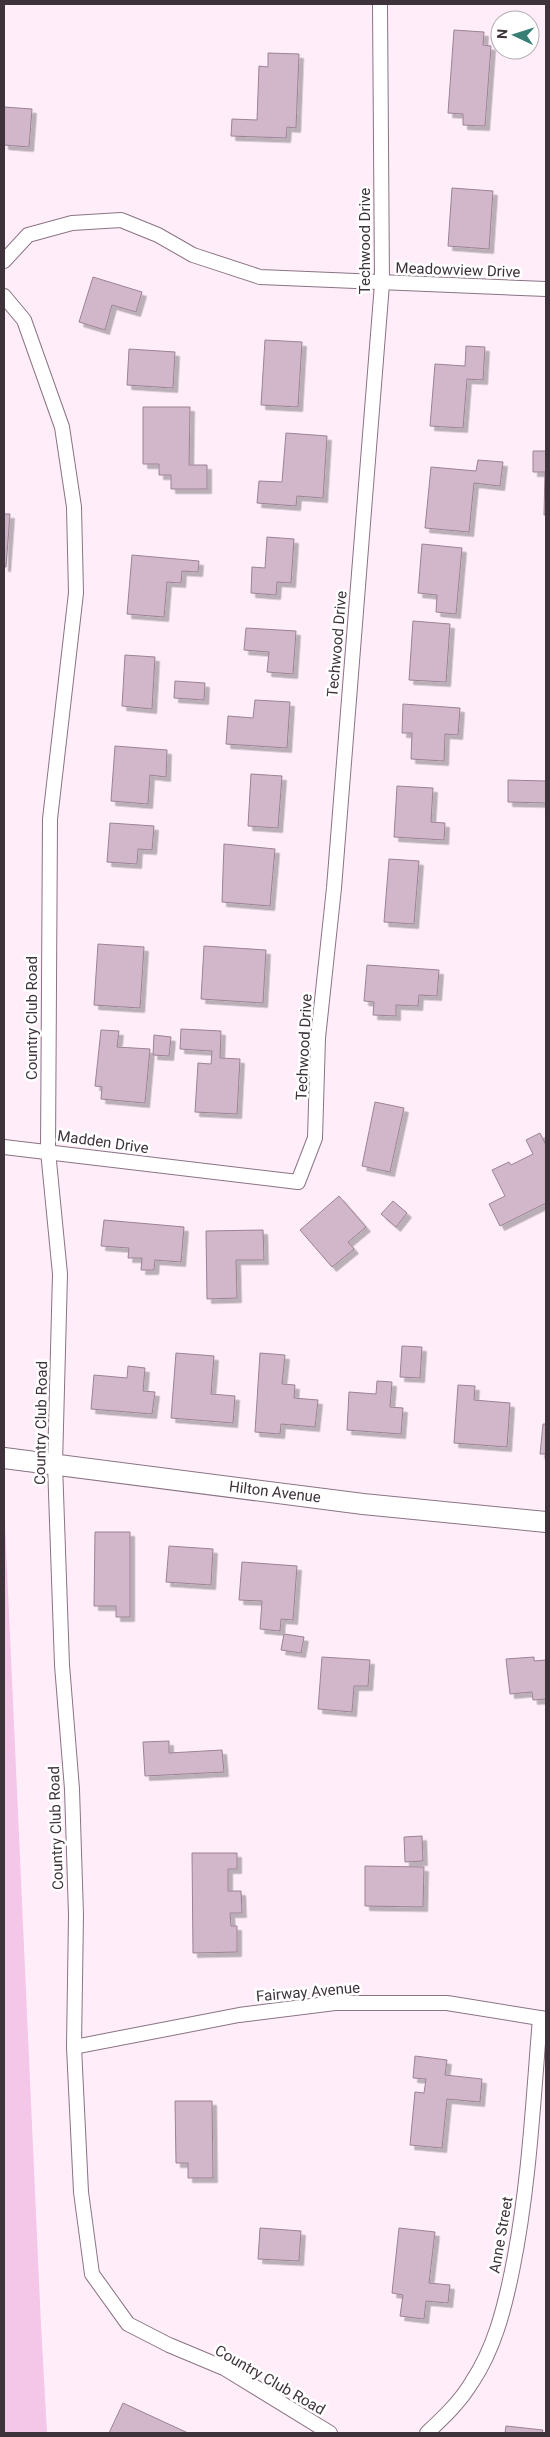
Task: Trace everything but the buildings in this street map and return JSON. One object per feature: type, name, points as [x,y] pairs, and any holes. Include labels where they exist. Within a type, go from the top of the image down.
[{"type":"street","name":"Techwood Drive","points":[[198,1169],[298,1182],[315,1138],[318,1038],[334,888],[382,284],[380,4]]},
{"type":"street","name":"Meadowview Drive","points":[[4,261],[28,235],[72,223],[121,220],[158,235],[193,256],[260,277],[382,284],[546,289]]},
{"type":"street","name":"Country Club Road","points":[[4,296],[24,320],[62,427],[74,507],[76,593],[50,819],[48,1151],[60,1274],[55,1464],[62,1665],[72,1808],[76,1915],[74,2047],[81,2192],[92,2274],[128,2324],[169,2345],[224,2368],[330,2433]]},
{"type":"street","name":"Madden Drive","points":[[4,1147],[48,1151],[138,1164],[198,1169]]},
{"type":"street","name":"Hilton Avenue","points":[[4,1458],[363,1504],[546,1522]]},
{"type":"street","name":"Fairway Avenue","points":[[74,2047],[239,2015],[335,2003],[447,2004],[543,2018]]},
{"type":"street","name":"Anne Street","points":[[427,2433],[455,2407],[474,2380],[493,2342],[505,2304],[523,2217],[543,2018]]},
{"type":"shaded area","points":[[4,1502],[41,2325],[47,2433],[4,2433]]}]
